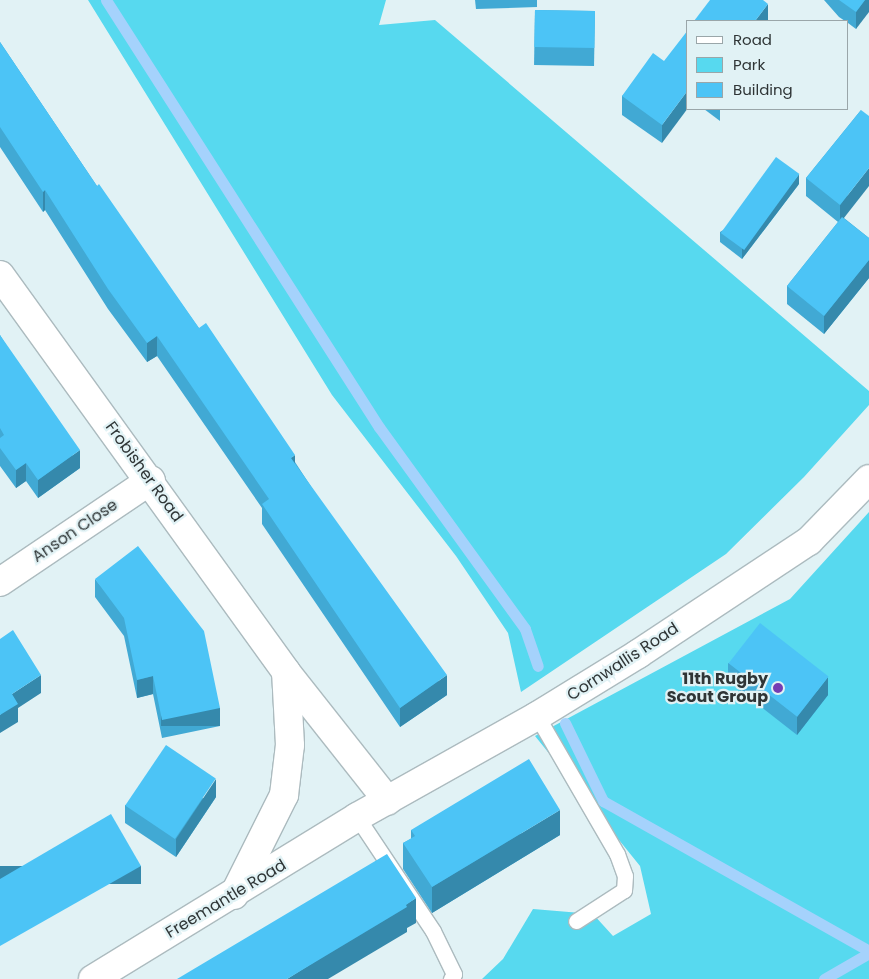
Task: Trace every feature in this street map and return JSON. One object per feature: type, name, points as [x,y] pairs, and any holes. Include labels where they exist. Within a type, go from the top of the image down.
[{"type":"street","name":"Frobisher Road","points":[[0,274],[151,480],[286,672],[388,801]]},
{"type":"street","name":"Cornwallis Road","points":[[357,817],[537,716],[809,541],[869,479]]},
{"type":"street","name":"Anson Close","points":[[0,582],[151,480]]},
{"type":"street","points":[[234,895],[284,795],[290,745],[286,672]]},
{"type":"street","name":"Freemantle Road","points":[[93,979],[234,895],[357,817]]},
{"type":"lane","points":[[537,716],[617,854],[625,876],[624,890],[576,921]]},
{"type":"lane","points":[[357,817],[433,931],[454,974],[451,979]]},
{"type":"green space","points":[[88,0],[386,0],[379,25],[435,20],[869,391],[869,405],[804,477],[726,554],[521,692],[508,633],[456,556],[332,395]]},
{"type":"green space","points":[[869,512],[869,979],[482,979],[503,959],[533,909],[593,914],[613,936],[651,914],[640,866],[535,736],[790,599]]},
{"type":"building","points":[[710,0],[763,0],[768,4],[756,20],[695,20]]},
{"type":"building","points":[[839,0],[865,0],[856,12]]},
{"type":"building","points":[[535,10],[595,11],[594,48],[534,47]]},
{"type":"building","points":[[686,33],[686,93],[662,125],[622,96],[653,53],[664,61]]},
{"type":"building","points":[[0,42],[97,186],[99,184],[199,328],[206,323],[295,455],[291,458],[447,675],[400,708],[262,504],[269,499],[157,336],[147,343],[108,289],[45,190],[43,192],[0,127]]},
{"type":"building","points":[[861,110],[869,116],[869,168],[840,205],[806,178]]},
{"type":"building","points":[[776,157],[799,174],[744,250],[721,233]]},
{"type":"building","points":[[842,217],[869,238],[869,260],[824,316],[787,286]]},
{"type":"building","points":[[0,335],[80,450],[38,480],[26,463],[16,470],[0,448],[0,438],[4,435],[0,428]]},
{"type":"building","points":[[138,546],[204,631],[220,708],[162,720],[153,676],[137,680],[124,618],[95,579]]},
{"type":"building","name":"11th Rugby Scout Group","points":[[760,623],[829,677],[797,717],[729,663]]},
{"type":"building","points":[[13,630],[41,675],[12,694],[18,704],[0,715],[0,639]]},
{"type":"building","points":[[166,745],[216,779],[175,839],[125,806]]},
{"type":"building","points":[[529,759],[560,810],[432,887],[403,843],[415,836],[411,830]]},
{"type":"building","points":[[111,814],[141,866],[0,946],[0,879]]},
{"type":"building","points":[[387,854],[416,898],[406,905],[407,907],[287,979],[177,979]]},
{"type":"waterway","points":[[106,0],[379,427],[525,629],[538,666]]},
{"type":"waterway","points":[[565,723],[603,801],[869,951]]},
{"type":"waterway","points":[[824,979],[869,953]]},
{"type":"place","name":"11th Rugby Scout Group","points":[[778,688]]}]
